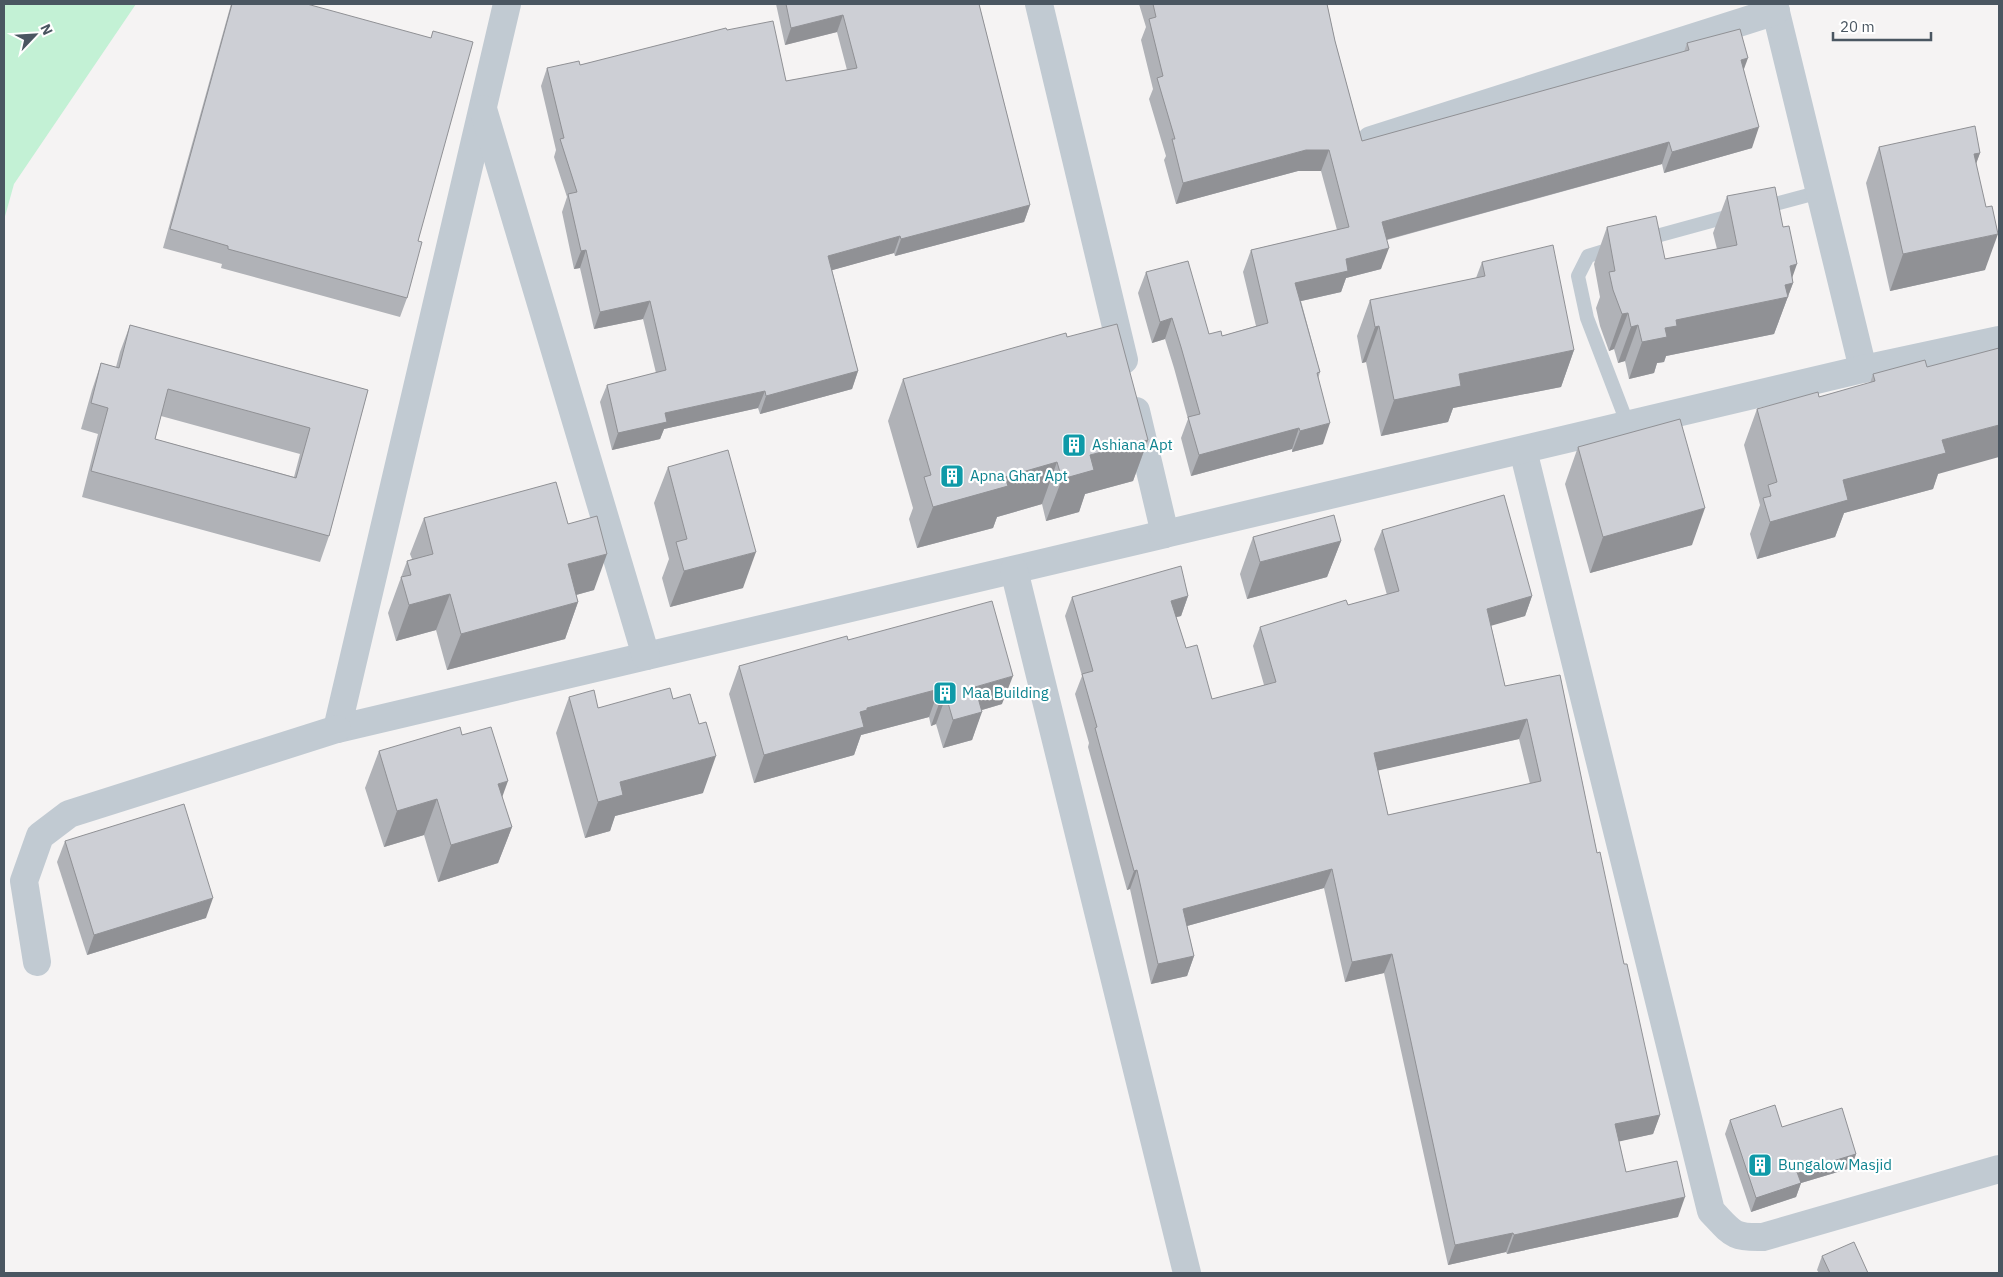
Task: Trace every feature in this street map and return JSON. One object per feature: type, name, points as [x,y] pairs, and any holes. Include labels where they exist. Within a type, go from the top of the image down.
[{"type":"street","points":[[337,729],[507,4]]},
{"type":"street","points":[[1039,4],[1165,534]]},
{"type":"street","points":[[1371,140],[1775,7],[1863,369]]},
{"type":"street","points":[[482,108],[646,656]]},
{"type":"street","points":[[37,962],[24,881],[40,836],[68,814],[337,729],[1863,369],[1999,340]]},
{"type":"street","points":[[1523,450],[1711,1211],[1740,1238],[1763,1237],[1999,1169]]},
{"type":"street","points":[[1014,570],[1187,1273]]},
{"type":"lane","points":[[1628,425],[1587,318],[1578,276],[1588,256],[1820,192]]},
{"type":"green space","points":[[4,4],[136,4],[14,184],[4,220]]},
{"type":"building","points":[[232,4],[307,4],[431,38],[433,31],[473,42],[418,241],[422,242],[407,298],[228,249],[228,246],[170,229]]},
{"type":"building","points":[[786,4],[979,4],[1030,205],[901,239],[900,236],[828,256],[858,371],[766,396],[765,391],[665,413],[667,422],[618,433],[607,385],[666,370],[650,301],[600,312],[586,250],[581,251],[568,194],[577,192],[560,139],[564,138],[547,68],[579,61],[580,65],[726,28],[727,30],[773,21],[786,81],[857,68],[843,15],[791,28]]},
{"type":"building","points":[[1153,4],[1327,4],[1362,141],[1689,50],[1687,43],[1740,29],[1748,58],[1741,60],[1759,127],[1672,152],[1669,142],[1382,222],[1389,248],[1346,259],[1348,271],[1295,283],[1320,372],[1317,373],[1330,423],[1300,431],[1299,428],[1199,455],[1188,417],[1200,414],[1181,347],[1172,318],[1160,322],[1146,272],[1188,261],[1209,334],[1221,331],[1222,336],[1268,323],[1251,250],[1349,227],[1329,150],[1306,150],[1183,183],[1172,139],[1175,139],[1157,78],[1163,76],[1149,19],[1156,17]]},
{"type":"building","points":[[1975,126],[1980,153],[1974,154],[1986,207],[1992,206],[1998,234],[1903,254],[1879,147]]},
{"type":"building","points":[[1775,187],[1783,227],[1789,226],[1797,264],[1790,266],[1793,283],[1785,285],[1788,297],[1676,320],[1677,326],[1665,328],[1667,337],[1642,342],[1638,325],[1631,327],[1628,313],[1622,314],[1613,290],[1609,272],[1615,271],[1607,227],[1656,216],[1665,259],[1737,245],[1727,196]]},
{"type":"building","points":[[1553,245],[1574,350],[1459,374],[1461,386],[1394,400],[1379,326],[1375,327],[1370,300],[1485,276],[1482,262]]},
{"type":"building","points":[[1117,324],[1148,440],[1090,455],[1094,470],[1062,479],[1057,462],[1005,477],[1008,486],[933,507],[924,477],[931,475],[903,379],[1066,333],[1067,337]]},
{"type":"building","points":[[130,325],[368,390],[329,536],[91,471],[108,408],[91,403],[101,363],[119,368]],"holes":[[[168,389],[310,428],[296,478],[155,439]]]},
{"type":"building","points":[[1999,348],[1999,425],[1942,440],[1946,453],[1843,480],[1848,500],[1770,522],[1763,498],[1771,496],[1768,485],[1777,482],[1757,409],[1818,392],[1819,397],[1875,381],[1873,374],[1925,360],[1927,367]]},
{"type":"building","points":[[1680,419],[1705,508],[1603,537],[1578,447]]},
{"type":"building","points":[[728,450],[756,552],[684,571],[676,542],[687,539],[668,467]]},
{"type":"building","points":[[556,482],[568,524],[597,516],[607,554],[568,564],[578,602],[461,634],[450,594],[409,605],[401,577],[411,575],[407,561],[433,554],[424,518]]},
{"type":"building","points":[[1504,495],[1532,596],[1487,609],[1505,686],[1560,675],[1597,853],[1600,852],[1624,964],[1627,964],[1660,1115],[1615,1124],[1626,1172],[1677,1161],[1685,1197],[1514,1235],[1513,1233],[1455,1245],[1392,954],[1352,962],[1332,869],[1183,909],[1194,956],[1158,964],[1137,870],[1134,871],[1082,674],[1093,671],[1072,597],[1181,566],[1188,596],[1171,601],[1186,648],[1197,645],[1212,699],[1276,682],[1260,627],[1346,600],[1348,605],[1399,591],[1382,530]],"holes":[[[1527,719],[1541,781],[1388,815],[1374,753]]]},
{"type":"building","points":[[1334,515],[1341,541],[1260,562],[1253,537]]},
{"type":"building","points":[[992,601],[1013,676],[975,687],[982,712],[953,720],[946,696],[941,698],[939,689],[867,708],[867,710],[860,712],[864,727],[764,755],[739,666],[847,636],[848,640]]},
{"type":"building","points":[[670,688],[673,699],[690,694],[699,724],[706,722],[716,756],[620,782],[623,795],[598,802],[569,697],[594,690],[598,708]]},
{"type":"building","points":[[460,727],[462,735],[491,727],[508,781],[498,784],[512,827],[451,845],[437,799],[397,811],[379,751]]},
{"type":"building","points":[[184,804],[213,898],[94,935],[65,841]]},
{"type":"building","points":[[1775,1105],[1782,1127],[1842,1108],[1856,1154],[1797,1172],[1801,1183],[1756,1198],[1730,1120]]},
{"type":"building","points":[[1854,1242],[1868,1273],[1830,1273],[1822,1256]]},
{"type":"place","name":"Ashiana Apt","points":[[1074,445]]},
{"type":"place","name":"Apna Ghar Apt","points":[[952,476]]},
{"type":"place","name":"Maa Building","points":[[945,693]]},
{"type":"place","name":"Bungalow Masjid","points":[[1760,1165]]}]
